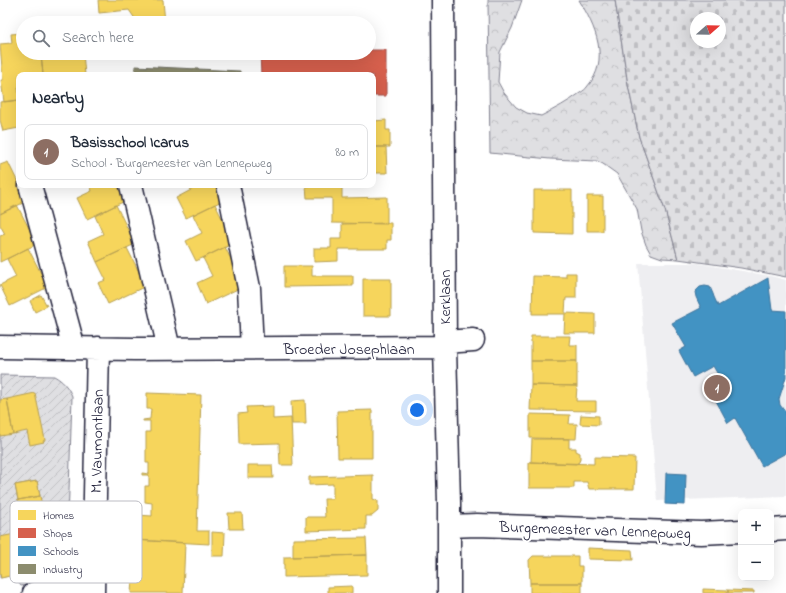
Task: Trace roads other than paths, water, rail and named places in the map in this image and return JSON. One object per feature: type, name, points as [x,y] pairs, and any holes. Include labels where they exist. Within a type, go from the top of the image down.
[{"type":"street","name":"Kerklaan","points":[[443,0],[445,345],[449,593]]},
{"type":"street","points":[[31,188],[74,348]]},
{"type":"street","points":[[132,188],[169,348]]},
{"type":"street","points":[[229,188],[249,288],[252,348]]},
{"type":"street","name":"Broeder Josephlaan","points":[[0,347],[252,348],[445,345],[473,340]]},
{"type":"street","name":"M. Vaumontlaan","points":[[95,501],[98,348]]},
{"type":"street","name":"Burgemeester van Lennepweg","points":[[449,526],[477,525],[701,533],[738,531]]},
{"type":"street","points":[[774,530],[786,529]]},
{"type":"street","name":"M. Vaumontlaan","points":[[34,593],[93,587]]},
{"type":"place","name":"Basisschool Icarus","points":[[717,388]]}]
